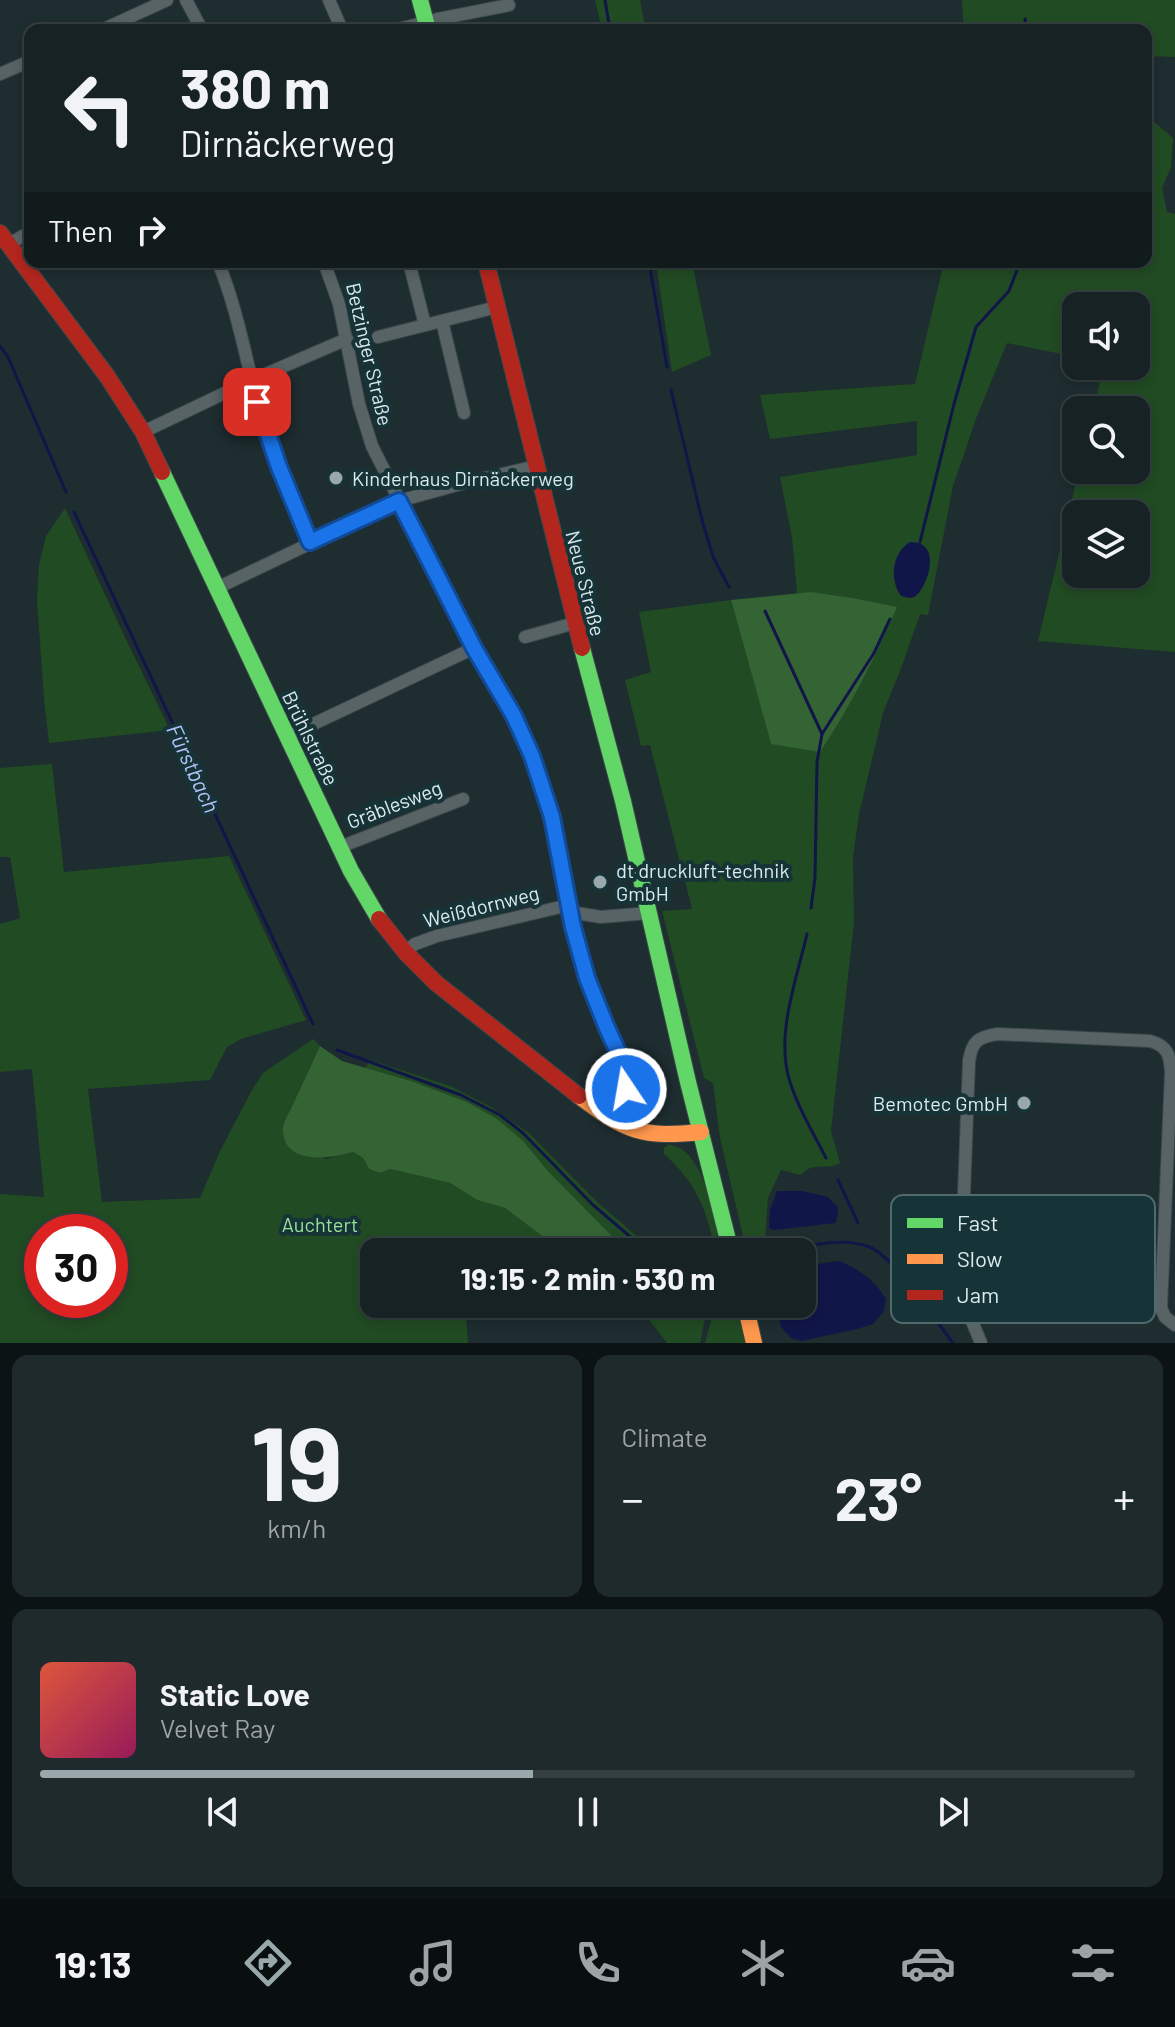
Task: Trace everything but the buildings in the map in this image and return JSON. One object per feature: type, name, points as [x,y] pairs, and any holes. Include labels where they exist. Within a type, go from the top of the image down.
[{"type":"street","points":[[115,24],[167,0]]},
{"type":"street","points":[[186,0],[199,24]]},
{"type":"street","points":[[329,0],[339,24]]},
{"type":"street","points":[[420,0],[426,24]]},
{"type":"street","points":[[435,24],[509,5]]},
{"type":"street","points":[[0,74],[24,64]]},
{"type":"street","points":[[4,238],[24,233]]},
{"type":"street","name":"Brühlstraße","points":[[4,238],[24,265]]},
{"type":"street","name":"Brühlstraße","points":[[26,268],[107,376],[143,432],[340,847],[386,929],[427,974],[609,1117],[637,1132],[701,1132]]},
{"type":"street","points":[[220,268],[238,318],[264,426],[310,542]]},
{"type":"street","name":"Betzinger Straße","points":[[326,268],[339,304],[359,404],[372,446],[474,648],[514,716],[540,777],[587,978],[625,1067],[626,1089],[609,1117]]},
{"type":"street","points":[[411,268],[425,325]]},
{"type":"street","name":"Neue Straße","points":[[487,268],[575,623],[623,801],[728,1238]]},
{"type":"street","points":[[378,337],[497,307]]},
{"type":"street","points":[[442,321],[464,413]]},
{"type":"street","points":[[143,432],[347,339]]},
{"type":"street","points":[[217,588],[399,501],[537,466]]},
{"type":"street","points":[[525,637],[575,623]]},
{"type":"street","points":[[288,736],[474,648]]},
{"type":"street","name":"Gräblesweg","points":[[340,847],[463,799]]},
{"type":"street","name":"Weißdornweg","points":[[405,952],[415,944],[437,936],[570,909],[601,917],[649,913]]},
{"type":"street","points":[[964,1195],[969,1061],[979,1039],[998,1034],[1150,1041],[1162,1046],[1170,1060],[1171,1073],[1161,1308],[1165,1317],[1175,1325]]},
{"type":"street","points":[[748,1318],[754,1343]]},
{"type":"street","points":[[973,1323],[981,1343]]},
{"type":"green space","points":[[595,0],[640,0],[645,24],[601,24]]},
{"type":"green space","points":[[962,0],[1175,0],[1175,57],[1152,56],[1152,24],[964,24]]},
{"type":"green space","points":[[1152,111],[1154,122],[1173,138],[1171,167],[1162,188],[1167,212],[1175,214],[1175,652],[1038,641],[1062,541],[1062,588],[1150,588],[1150,500],[1072,500],[1076,484],[1150,484],[1150,396],[1096,396],[1100,380],[1150,380],[1150,292],[1062,292],[1062,354],[1007,343],[953,486],[928,615],[920,614],[883,713],[859,814],[853,857],[854,922],[831,1131],[840,1163],[810,1168],[801,1175],[781,1170],[768,1198],[765,1238],[744,1238],[720,1138],[713,1083],[704,1078],[662,911],[692,909],[650,745],[641,746],[625,680],[651,672],[639,612],[731,600],[771,744],[896,608],[835,595],[797,593],[792,537],[780,477],[917,455],[917,421],[770,439],[760,395],[915,384],[943,268],[1152,268]]},
{"type":"green space","points":[[657,268],[693,268],[711,355],[672,372]]},
{"type":"green space","points":[[65,508],[170,730],[49,743],[37,600],[39,565],[46,536]]},
{"type":"green space","points":[[811,592],[897,607],[862,682],[820,752],[771,744],[731,600]]},
{"type":"green space","name":"Auchtert","points":[[52,764],[64,872],[229,856],[306,1020],[241,1039],[227,1047],[210,1080],[88,1089],[102,1202],[200,1198],[220,1151],[263,1073],[313,1039],[320,1046],[283,1125],[326,1159],[353,1152],[363,1158],[369,1169],[380,1173],[390,1169],[450,1183],[477,1200],[505,1208],[545,1238],[360,1238],[360,1318],[466,1318],[468,1343],[0,1343],[0,1194],[44,1197],[32,1069],[0,1072],[0,924],[20,918],[10,857],[0,857],[0,768]]},
{"type":"green space","points":[[320,1046],[342,1061],[411,1081],[467,1102],[497,1119],[524,1142],[548,1171],[615,1238],[545,1238],[505,1208],[477,1200],[450,1183],[390,1169],[380,1173],[369,1169],[363,1158],[353,1152],[332,1157],[298,1154],[284,1140],[286,1118]]},
{"type":"green space","points":[[370,1060],[450,1086],[491,1107],[529,1133],[596,1201],[641,1238],[615,1238],[548,1171],[524,1142],[467,1102],[365,1068]]},
{"type":"green space","points":[[669,1144],[680,1148],[697,1167],[718,1238],[712,1238],[699,1198],[685,1176],[664,1154],[664,1148]]},
{"type":"green space","points":[[648,1318],[705,1318],[700,1343],[667,1343]]},
{"type":"green space","points":[[712,1318],[739,1318],[746,1343],[705,1343]]},
{"type":"shaded area","points":[[910,542],[927,549],[930,567],[919,593],[909,598],[901,596],[897,589],[894,567],[899,553]]},
{"type":"shaded area","points":[[777,1191],[802,1191],[828,1197],[838,1207],[835,1223],[769,1228],[770,1210]]},
{"type":"shaded area","points":[[839,1261],[877,1286],[886,1299],[884,1311],[873,1324],[801,1341],[791,1338],[781,1327],[779,1318],[816,1318],[816,1264]]},
{"type":"waterway","points":[[605,0],[609,24]]},
{"type":"waterway","points":[[1025,19],[1026,24]]},
{"type":"waterway","points":[[650,268],[667,367]]},
{"type":"waterway","points":[[920,542],[976,327],[1009,291],[1018,268]]},
{"type":"waterway","name":"Fürstbach","points":[[0,346],[8,357],[66,492]]},
{"type":"waterway","points":[[671,390],[702,520],[713,557],[729,587]]},
{"type":"waterway","name":"Fürstbach","points":[[74,512],[313,1024]]},
{"type":"waterway","points":[[765,611],[822,734]]},
{"type":"waterway","points":[[811,908],[815,878],[817,762],[822,734],[874,653],[890,619]]},
{"type":"waterway","points":[[807,934],[788,1010],[786,1067],[798,1104],[826,1158]]},
{"type":"waterway","name":"Fürstbach","points":[[337,1050],[461,1095],[500,1115],[523,1133],[592,1204],[632,1238]]},
{"type":"waterway","points":[[838,1180],[858,1223]]},
{"type":"waterway","name":"Fürstbach","points":[[816,1245],[857,1243],[867,1246],[891,1263]]},
{"type":"waterway","name":"Fürstbach","points":[[939,1323],[953,1343]]},
{"type":"traffic: fast","points":[[420,0],[426,24]]},
{"type":"traffic: fast","points":[[162,472],[351,871],[379,919]]},
{"type":"traffic: fast","points":[[582,648],[623,801],[727,1238]]},
{"type":"traffic: slow","points":[[579,1096],[610,1118],[636,1130],[664,1134],[701,1132]]},
{"type":"traffic: slow","points":[[748,1318],[754,1343]]},
{"type":"traffic: jam","points":[[0,233],[24,265]]},
{"type":"traffic: jam","points":[[26,268],[107,376],[143,432],[162,472]]},
{"type":"traffic: jam","points":[[487,268],[582,648]]},
{"type":"traffic: jam","points":[[379,919],[406,953],[436,983],[579,1096]]},
{"type":"place","name":"Kinderhaus Dirnäckerweg","points":[[336,478]]},
{"type":"place","name":"dt druckluft-technik GmbH","points":[[600,882]]},
{"type":"place","name":"Bemotec GmbH","points":[[1024,1103]]},
{"type":"route","points":[[257,402],[293,504],[310,542],[399,501],[474,648],[506,700],[540,777],[552,817],[577,942],[587,978],[625,1067],[626,1089]]}]
